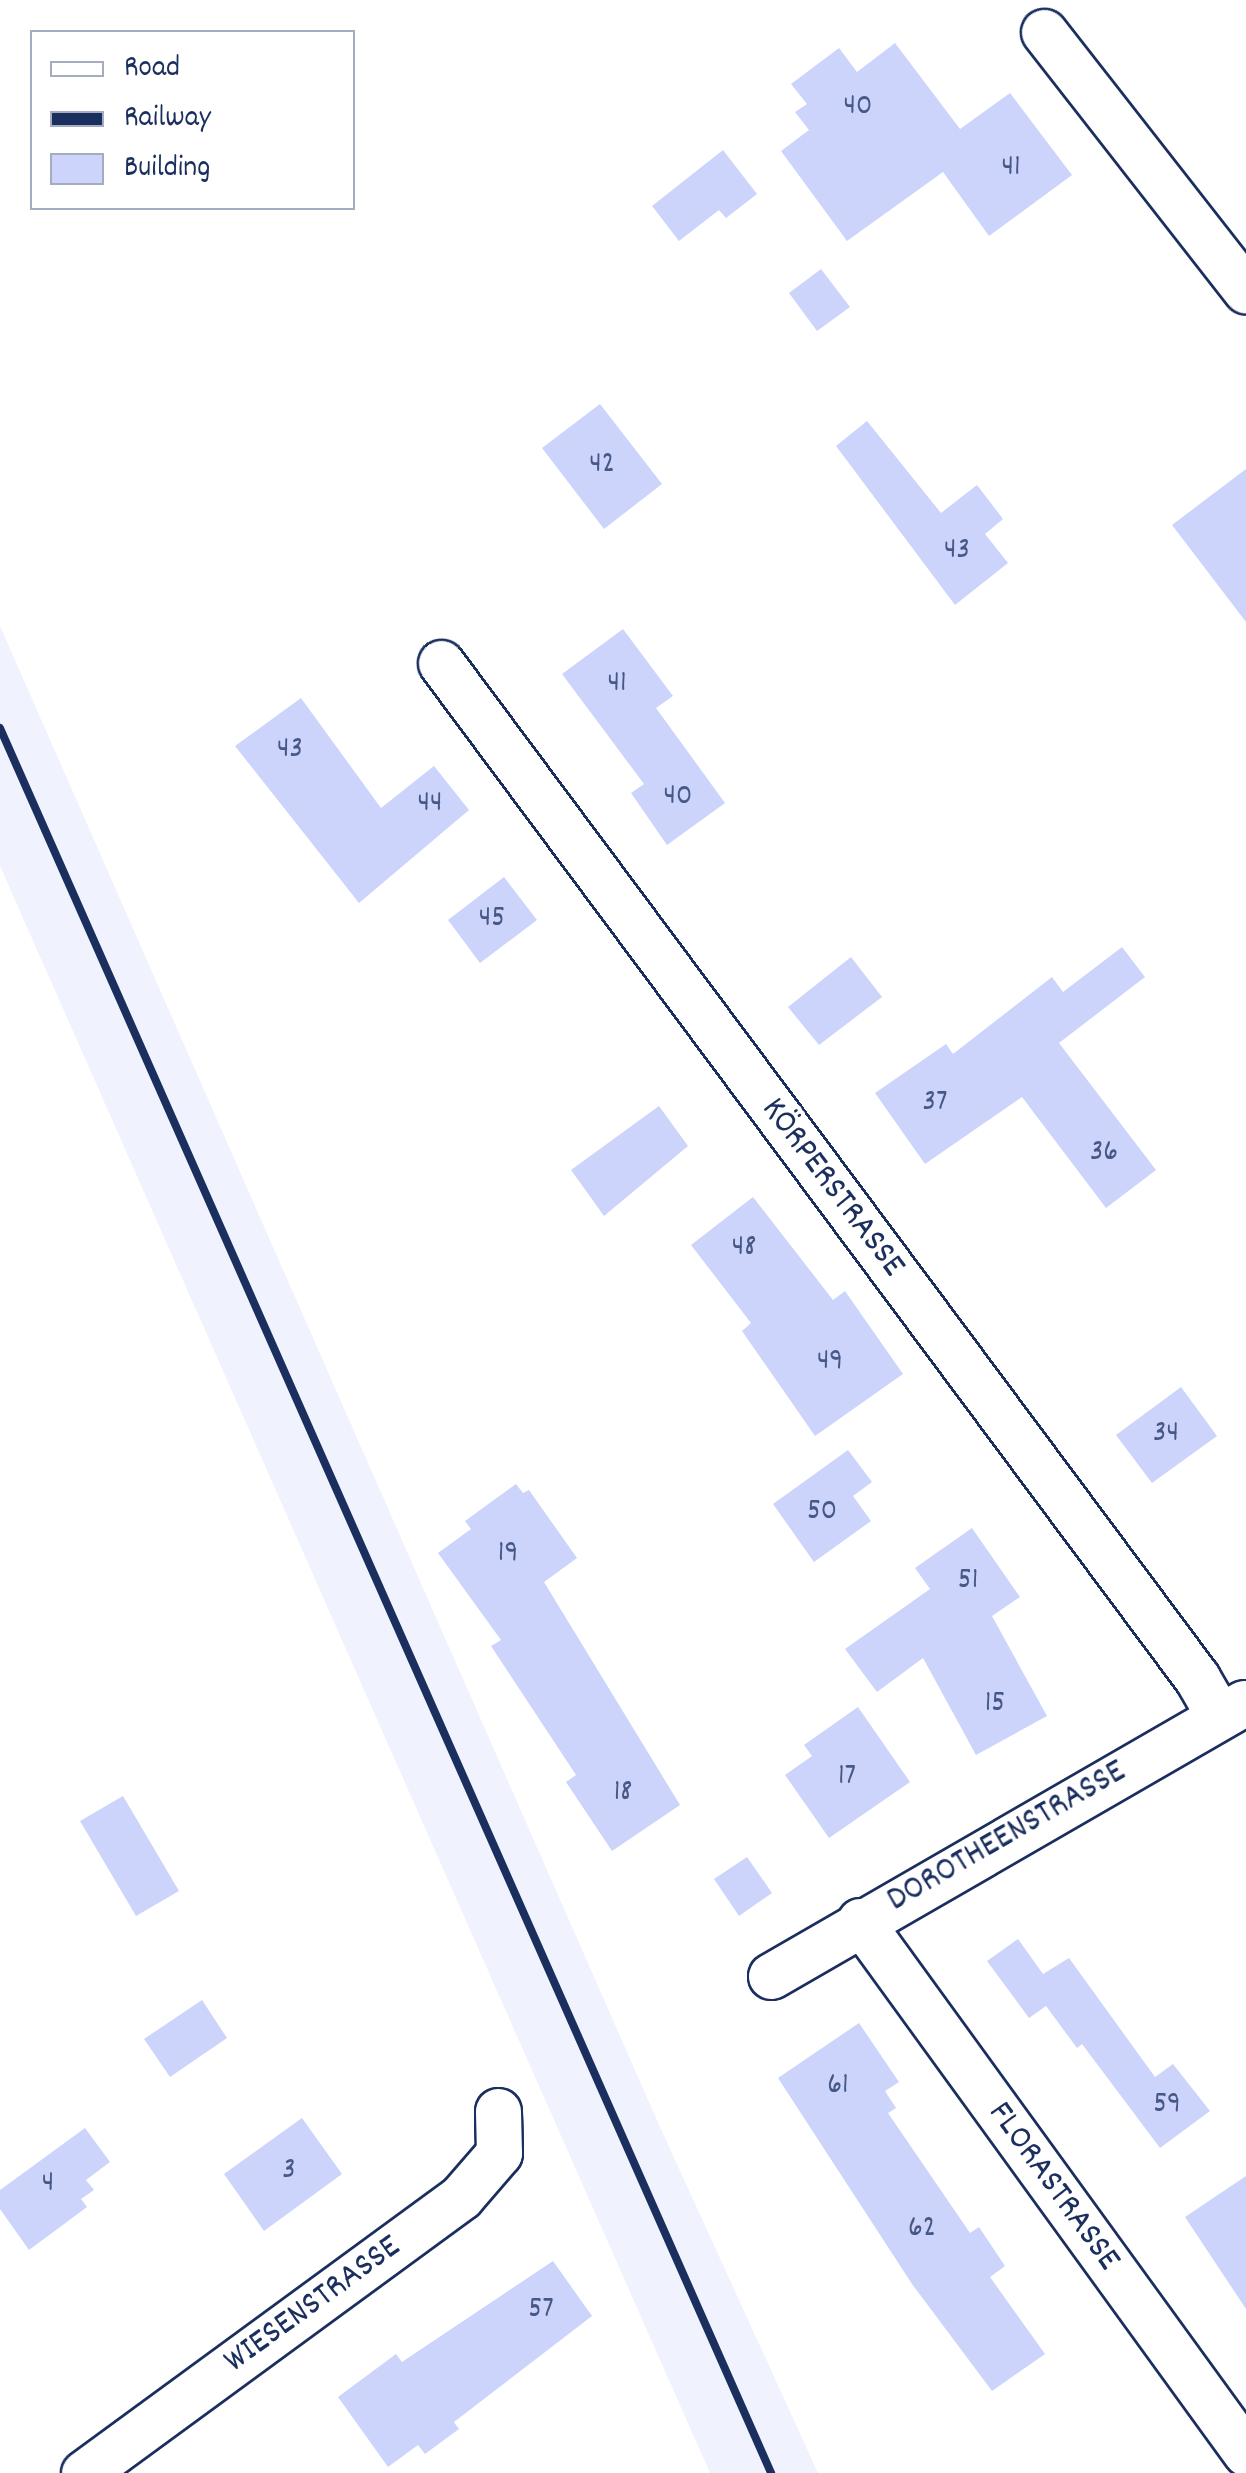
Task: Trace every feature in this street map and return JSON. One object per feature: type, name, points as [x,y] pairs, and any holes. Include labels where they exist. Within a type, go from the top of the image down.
[{"type":"street","points":[[1044,32],[1246,291]]},
{"type":"street","name":"KÖRPERSTRASSE","points":[[441,663],[1197,1678],[1232,1709]]},
{"type":"street","name":"DOROTHEENSTRASSE","points":[[771,1976],[1232,1709]]},
{"type":"street","name":"FLORASTRASSE","points":[[860,1921],[1246,2453]]},
{"type":"street","name":"WIESENSTRASSE","points":[[98,2469],[461,2197],[499,2153],[498,2111]]},
{"type":"shaded area","points":[[0,626],[660,2127],[818,2473],[710,2473],[0,866]]},
{"type":"building","points":[[895,43],[960,129],[1010,93],[1072,175],[989,236],[943,172],[847,241],[781,151],[809,130],[795,112],[807,104],[791,84],[839,48],[857,72]]},
{"type":"building","points":[[723,150],[757,194],[726,218],[719,210],[679,241],[652,206]]},
{"type":"building","points":[[821,269],[850,307],[817,331],[789,293]]},
{"type":"building","points":[[600,404],[662,484],[604,529],[542,448]]},
{"type":"building","points":[[867,421],[941,513],[977,485],[1003,519],[985,534],[1008,563],[955,605],[836,446]]},
{"type":"building","points":[[1246,469],[1246,622],[1172,525]]},
{"type":"building","points":[[623,629],[673,696],[656,708],[725,803],[667,845],[631,793],[644,784],[562,674]]},
{"type":"building","points":[[301,698],[381,808],[434,766],[469,810],[359,903],[235,746]]},
{"type":"building","points":[[504,877],[537,920],[480,963],[448,920]]},
{"type":"building","points":[[1122,947],[1145,977],[1059,1043],[1156,1170],[1106,1208],[1022,1097],[925,1164],[875,1093],[946,1044],[953,1054],[1052,977],[1063,992]]},
{"type":"building","points":[[851,957],[882,997],[819,1045],[788,1007]]},
{"type":"building","points":[[659,1106],[688,1146],[604,1216],[571,1170]]},
{"type":"building","points":[[753,1197],[833,1300],[845,1291],[903,1374],[815,1436],[742,1331],[751,1323],[691,1245]]},
{"type":"building","points":[[1181,1387],[1217,1436],[1152,1483],[1116,1435]]},
{"type":"building","points":[[848,1450],[872,1482],[853,1496],[871,1521],[814,1562],[773,1504]]},
{"type":"building","points":[[516,1484],[523,1493],[529,1490],[577,1558],[544,1582],[680,1805],[612,1851],[566,1782],[576,1775],[491,1646],[501,1640],[438,1553],[471,1529],[465,1521]]},
{"type":"building","points":[[972,1528],[1020,1597],[992,1616],[1047,1716],[976,1755],[923,1658],[877,1692],[845,1649],[930,1589],[915,1568]]},
{"type":"building","points":[[858,1707],[910,1782],[829,1838],[785,1775],[812,1756],[804,1745]]},
{"type":"building","points":[[123,1796],[179,1891],[136,1916],[80,1821]]},
{"type":"building","points":[[747,1857],[772,1893],[739,1916],[714,1879]]},
{"type":"building","points":[[1018,1939],[1043,1974],[1069,1958],[1155,2077],[1173,2064],[1210,2111],[1160,2148],[1082,2044],[1077,2048],[1046,2006],[1029,2018],[987,1961]]},
{"type":"building","points":[[202,2000],[227,2038],[170,2077],[144,2039]]},
{"type":"building","points":[[859,2023],[899,2082],[885,2091],[896,2108],[888,2113],[970,2233],[979,2227],[1005,2266],[990,2277],[1045,2354],[992,2391],[912,2284],[778,2078]]},
{"type":"building","points":[[302,2118],[342,2174],[264,2231],[224,2174]]},
{"type":"building","points":[[85,2128],[110,2162],[86,2180],[94,2190],[81,2199],[87,2207],[29,2250],[0,2209],[0,2190]]},
{"type":"building","points":[[1246,2176],[1246,2309],[1185,2217]]},
{"type":"building","points":[[553,2261],[592,2316],[454,2422],[459,2429],[425,2454],[418,2445],[388,2467],[338,2397],[396,2354],[402,2362]]},
{"type":"railway","points":[[0,728],[771,2473]]}]
